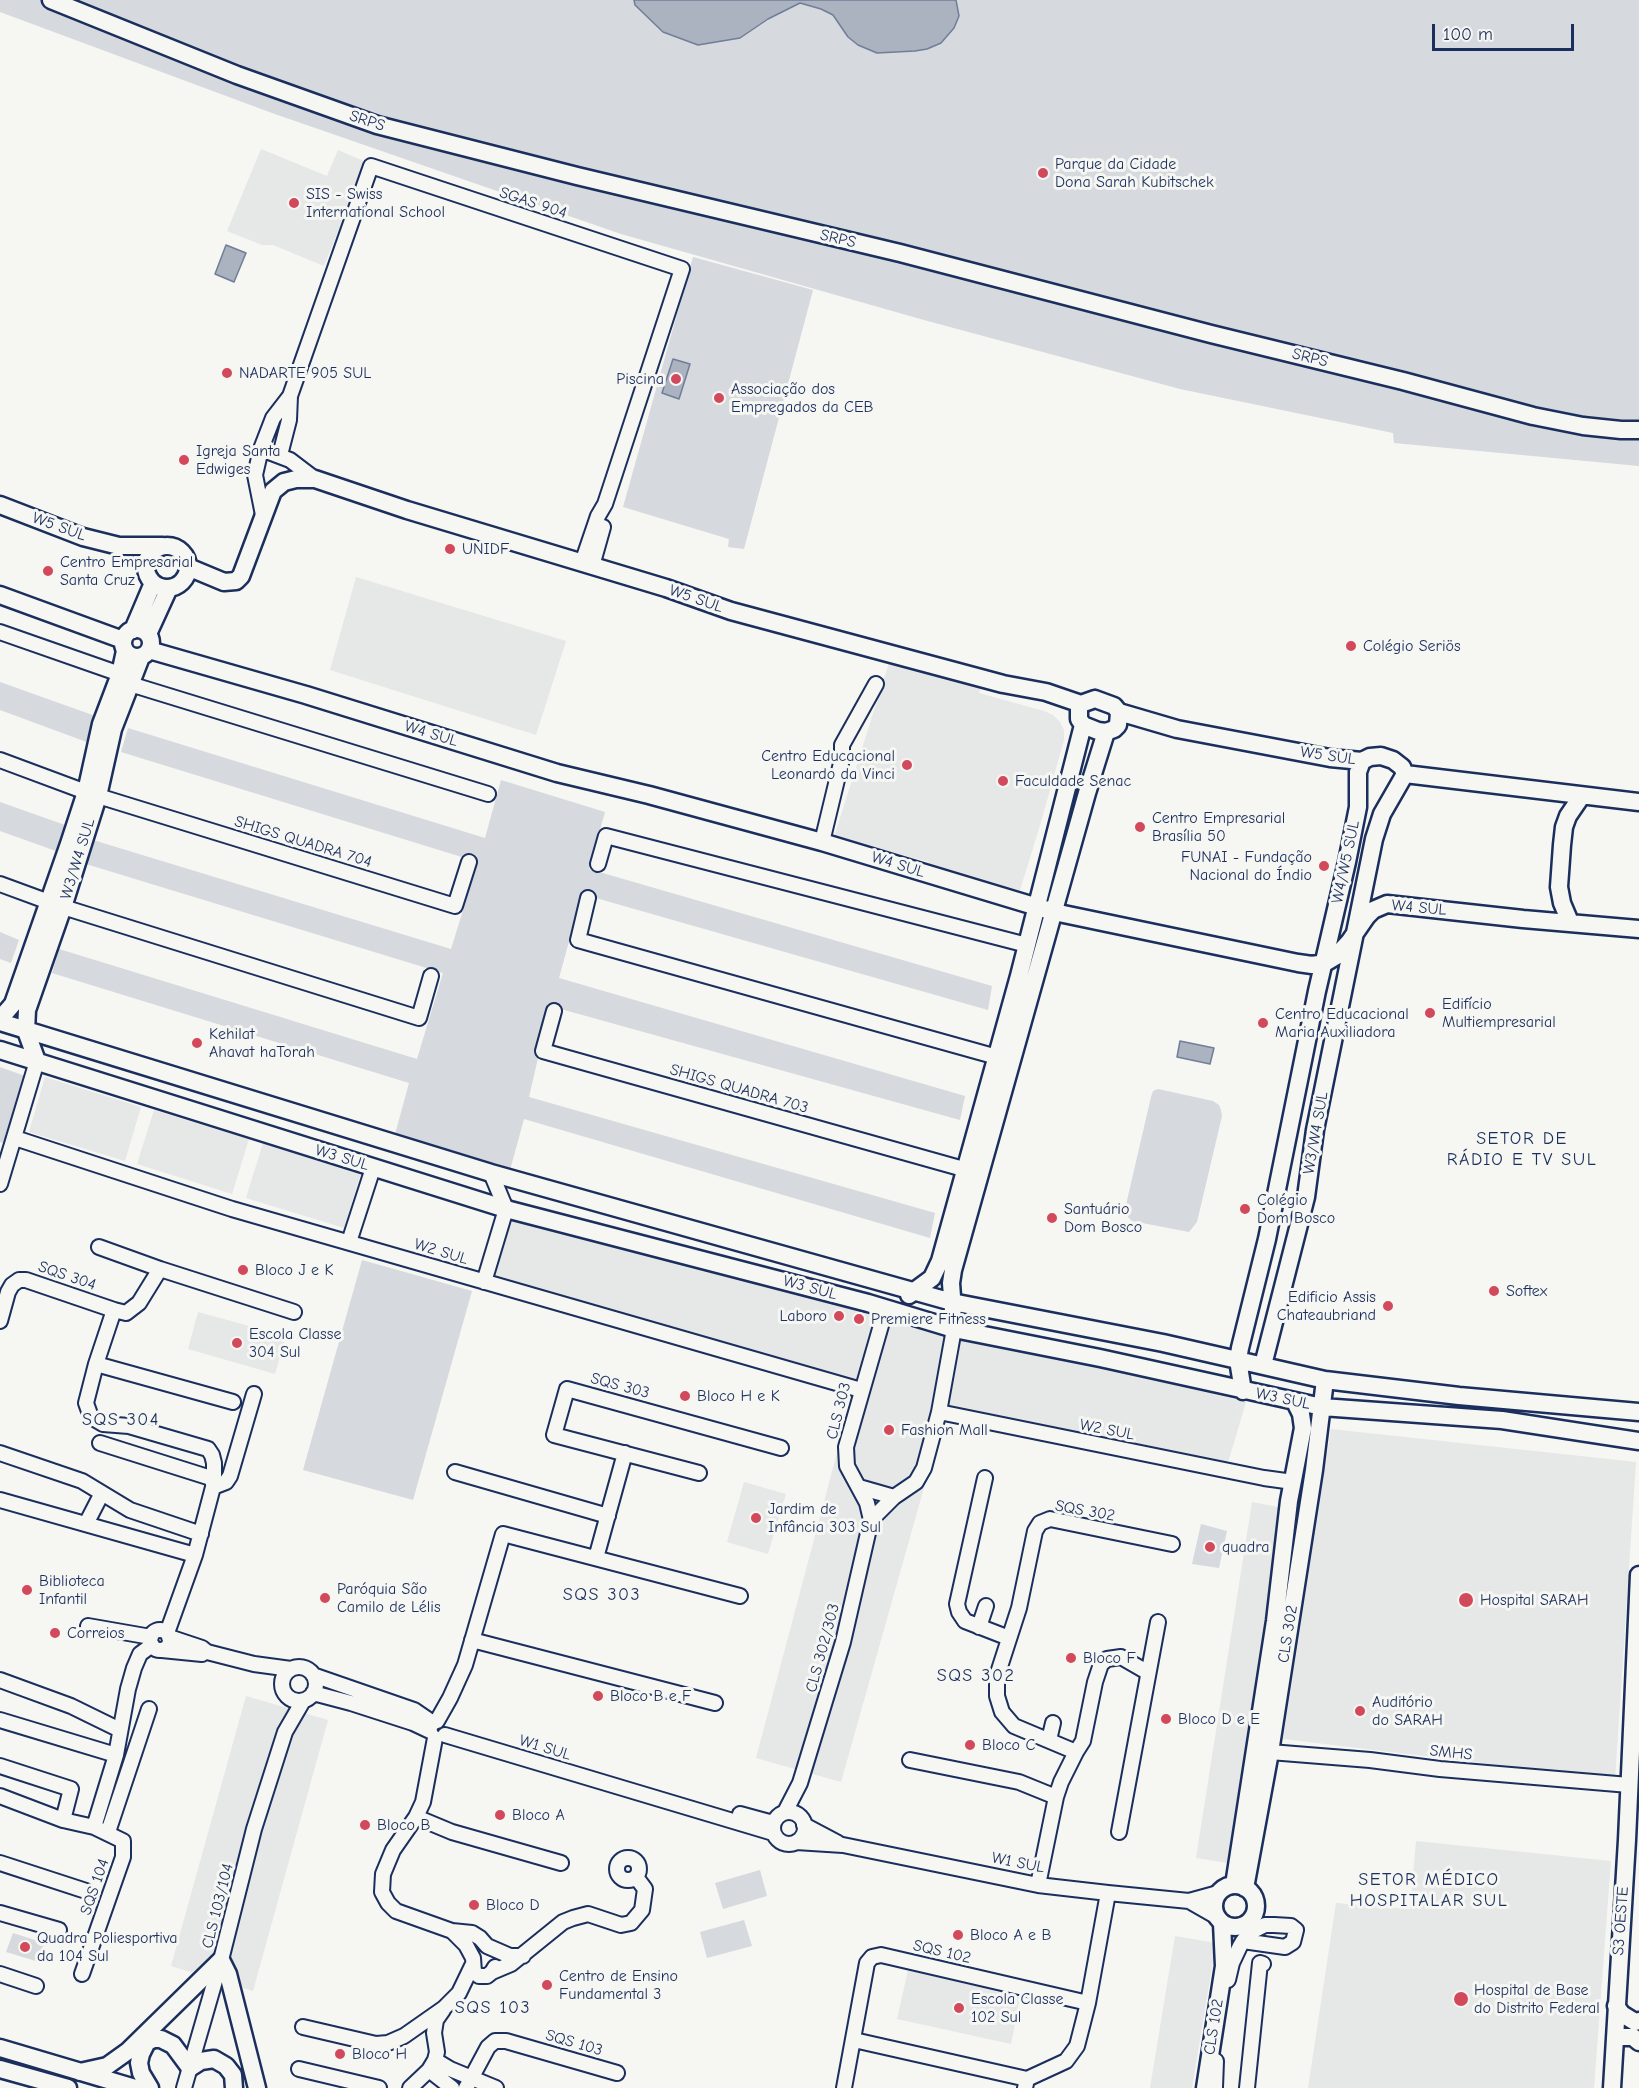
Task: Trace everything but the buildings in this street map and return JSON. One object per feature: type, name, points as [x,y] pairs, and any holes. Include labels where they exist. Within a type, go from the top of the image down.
[{"type":"main road","name":"SRPS","points":[[51,0],[247,78],[377,125],[609,184],[900,253],[1533,416],[1583,426],[1639,430]]},
{"type":"main road","name":"W5 SUL","points":[[188,567],[224,582],[236,581],[243,570],[270,495],[284,482],[296,479],[315,479],[731,611],[1003,684],[1046,692],[1081,704]]},
{"type":"main road","name":"W5 SUL","points":[[0,505],[83,537],[119,546],[163,546]]},
{"type":"main road","name":"W5 SUL","points":[[119,546],[146,566]]},
{"type":"main road","points":[[163,546],[172,546],[180,550],[186,558],[188,567],[181,584],[169,588],[153,583],[146,573],[148,556],[155,549],[163,546]]},
{"type":"main road","points":[[137,644],[153,583]]},
{"type":"main road","points":[[137,644],[169,588]]},
{"type":"main road","name":"W4 SUL","points":[[0,595],[137,644],[556,773],[649,795],[822,842],[1054,912],[1298,963],[1324,963],[1344,949],[1366,916],[1387,904],[1523,920],[1639,929]]},
{"type":"main road","name":"W3/W4 SUL","points":[[37,1061],[26,1031],[27,1010],[36,962],[92,794],[107,727],[137,644]]},
{"type":"main road","points":[[886,1308],[915,1292],[932,1278],[959,1222],[989,1115],[1054,912],[1106,732],[1118,725],[1119,712],[1114,706],[1095,699],[1081,704],[1078,714],[1083,725],[997,1057],[989,1115],[967,1170],[959,1222],[951,1283],[954,1329]]},
{"type":"main road","name":"W5 SUL","points":[[1119,712],[1177,729],[1330,758],[1362,761],[1370,757],[1381,756],[1393,760],[1402,767],[1405,774]]},
{"type":"main road","points":[[1083,725],[1106,732]]},
{"type":"main road","name":"W4/W5 SUL","points":[[1324,963],[1353,834],[1358,807],[1358,772],[1362,761]]},
{"type":"main road","points":[[1405,774],[1459,779],[1581,797],[1639,802]]},
{"type":"main road","name":"W4/W5 SUL","points":[[1355,934],[1374,839],[1382,814],[1405,774]]},
{"type":"main road","points":[[1570,922],[1562,903],[1560,887],[1562,844],[1568,816],[1581,797]]},
{"type":"main road","points":[[1353,834],[1364,831],[1374,839]]},
{"type":"main road","name":"W3/W4 SUL","points":[[1263,1365],[1306,1197],[1315,1130],[1355,934]]},
{"type":"main road","name":"W3/W4 SUL","points":[[0,1021],[13,1004],[36,962]]},
{"type":"main road","name":"W3/W4 SUL","points":[[1243,1391],[1238,1359],[1267,1239],[1324,963]]},
{"type":"main road","points":[[1317,991],[1330,989],[1342,993]]},
{"type":"main road","name":"W3 SUL","points":[[0,1021],[26,1031],[491,1173],[952,1302],[1163,1343],[1325,1380],[1459,1396],[1639,1412]]},
{"type":"main road","name":"W3 SUL","points":[[0,1050],[506,1209],[886,1308],[954,1329],[1100,1358],[1322,1407],[1502,1420],[1639,1441]]},
{"type":"main road","points":[[203,1114],[218,1104],[218,1090]]},
{"type":"main road","points":[[1290,1126],[1315,1130]]},
{"type":"main road","points":[[1287,1145],[1300,1143],[1307,1145],[1312,1151]]},
{"type":"main road","points":[[1267,1239],[1281,1252],[1292,1252]]},
{"type":"main road","points":[[715,1263],[718,1249],[732,1242]]},
{"type":"main road","points":[[1261,1264],[1273,1262],[1287,1272]]},
{"type":"main road","points":[[1100,1358],[1108,1347],[1103,1333]]},
{"type":"main road","name":"CLS 302","points":[[1233,1889],[1270,1752],[1314,1470],[1325,1380]]},
{"type":"main road","points":[[1420,1415],[1454,1410],[1460,1403],[1459,1396]]},
{"type":"main road","name":"CLS 302","points":[[1233,1889],[1275,1621],[1289,1501],[1303,1428],[1301,1414],[1295,1402]]},
{"type":"main road","points":[[1293,1482],[1314,1470]]},
{"type":"main road","name":"S3 OESTE","points":[[1612,2088],[1636,1700],[1639,1575]]},
{"type":"main road","points":[[1233,1889],[1253,1896],[1256,1909],[1241,1934],[1220,1920],[1214,1909],[1214,1900],[1233,1889]]},
{"type":"main road","name":"CLS 102","points":[[1204,2088],[1224,1966],[1220,1920]]},
{"type":"main road","name":"CLS 102","points":[[1224,1966],[1241,1934]]},
{"type":"main road","points":[[80,2072],[107,2066],[128,2051],[221,1960],[228,1974],[257,2088]]},
{"type":"main road","points":[[1616,2006],[1622,2014],[1635,2022],[1639,2021]]},
{"type":"main road","points":[[1615,2037],[1633,2037],[1639,2042]]},
{"type":"main road","points":[[150,2088],[141,2073],[139,2063],[147,2042],[154,2039],[167,2041],[182,2055],[190,2068],[201,2061],[221,2062],[233,2075],[234,2088]]},
{"type":"main road","points":[[0,2048],[135,2088]]},
{"type":"main road","points":[[0,2069],[69,2088]]},
{"type":"street","name":"SGAS 904","points":[[280,455],[288,420],[290,396],[371,166],[682,269],[605,504],[605,518],[587,565]]},
{"type":"street","name":"SGAS 904","points":[[261,449],[273,418],[290,396]]},
{"type":"street","name":"W5 SUL","points":[[261,449],[280,455],[302,467],[315,479]]},
{"type":"street","points":[[261,449],[255,476],[263,515]]},
{"type":"street","points":[[0,632],[125,679],[488,794]]},
{"type":"street","points":[[822,842],[842,759],[842,745],[876,684]]},
{"type":"street","points":[[0,760],[92,794]]},
{"type":"street","name":"SHIGS QUADRA 704","points":[[92,794],[454,906],[469,862]]},
{"type":"street","points":[[598,864],[606,836],[1027,945]]},
{"type":"street","points":[[0,884],[56,904],[419,1018],[431,976]]},
{"type":"street","points":[[588,898],[578,940],[997,1057]]},
{"type":"street","name":"SHIGS QUADRA 703","points":[[554,1011],[543,1051],[967,1170]]},
{"type":"street","points":[[0,1184],[37,1061]]},
{"type":"street","name":"W2 SUL","points":[[15,1138],[232,1209],[861,1390]]},
{"type":"street","points":[[349,1242],[373,1168]]},
{"type":"street","points":[[484,1282],[506,1209],[491,1173]]},
{"type":"street","points":[[99,1247],[294,1312]]},
{"type":"street","points":[[93,1827],[116,1755],[134,1668],[140,1654],[159,1639],[179,1599],[195,1555],[214,1483],[213,1455],[208,1449],[129,1426],[103,1424],[91,1417],[86,1403],[114,1310],[126,1313],[139,1303],[160,1269]]},
{"type":"street","name":"SQS 304","points":[[0,1321],[8,1292],[19,1280],[26,1280],[114,1310]]},
{"type":"street","name":"CLS 303","points":[[871,1520],[867,1503],[847,1466],[846,1447],[886,1308]]},
{"type":"street","points":[[871,1520],[894,1497],[916,1482],[924,1468],[939,1413],[954,1329]]},
{"type":"street","points":[[96,1364],[233,1402]]},
{"type":"street","name":"SQS 303","points":[[699,1473],[554,1435],[567,1389],[781,1448]]},
{"type":"street","points":[[100,1443],[214,1483],[226,1482],[230,1476],[254,1394]]},
{"type":"street","name":"W2 SUL","points":[[939,1413],[1293,1482]]},
{"type":"street","points":[[0,1453],[82,1481],[130,1510],[201,1534]]},
{"type":"street","points":[[596,1558],[625,1454]]},
{"type":"street","points":[[455,1472],[608,1516]]},
{"type":"street","points":[[985,1478],[957,1604],[958,1612],[965,1621],[1008,1638]]},
{"type":"street","points":[[1269,1479],[1289,1501]]},
{"type":"street","points":[[859,1487],[894,1497]]},
{"type":"street","points":[[86,1524],[102,1493]]},
{"type":"street","points":[[0,1500],[195,1555]]},
{"type":"street","name":"SQS 302","points":[[1076,1752],[1014,1726],[1002,1712],[997,1696],[997,1676],[1019,1608],[1035,1531],[1040,1523],[1050,1519],[1172,1544]]},
{"type":"street","points":[[148,1542],[158,1520]]},
{"type":"street","name":"CLS 302/303","points":[[785,1812],[800,1783],[843,1642],[871,1520]]},
{"type":"street","points":[[171,1549],[176,1526]]},
{"type":"street","points":[[523,1956],[510,1956],[492,1948],[472,1933],[452,1931],[396,1911],[382,1892],[383,1874],[393,1850],[416,1817],[423,1802],[439,1730],[465,1665],[503,1534],[740,1596]]},
{"type":"street","points":[[979,1628],[986,1606]]},
{"type":"street","points":[[1119,1832],[1158,1622]]},
{"type":"street","points":[[88,1626],[202,1648],[207,1652],[254,1664],[291,1669],[303,1668],[313,1675],[316,1681],[308,1697],[291,1699],[254,1664]]},
{"type":"street","points":[[472,1640],[715,1703]]},
{"type":"street","points":[[1038,1884],[1060,1782],[1083,1742],[1101,1664],[1107,1659],[1121,1657],[1147,1672]]},
{"type":"street","points":[[284,1690],[286,1672],[291,1669]]},
{"type":"street","name":"W1 SUL","points":[[313,1675],[414,1710],[439,1730]]},
{"type":"street","points":[[0,1680],[71,1706],[120,1730]]},
{"type":"street","name":"CLS 103/104","points":[[284,1690],[285,1732]]},
{"type":"street","name":"W1 SUL","points":[[308,1697],[351,1703],[412,1723],[720,1809],[773,1828]]},
{"type":"street","name":"CLS 103/104","points":[[184,2088],[221,1960],[254,1829],[285,1732],[308,1697]]},
{"type":"street","points":[[0,1796],[63,1820],[108,1832],[149,1709]]},
{"type":"street","points":[[0,1720],[116,1755]]},
{"type":"street","points":[[412,1723],[427,1747],[430,1763]]},
{"type":"street","points":[[1049,1740],[1053,1724]]},
{"type":"street","name":"SMHS","points":[[1270,1752],[1629,1785]]},
{"type":"street","points":[[910,1760],[1020,1782],[1056,1797]]},
{"type":"street","points":[[0,1766],[71,1789],[63,1820]]},
{"type":"street","name":"CLS 302/303","points":[[800,1783],[802,1820]]},
{"type":"street","points":[[790,1811],[802,1820],[803,1834],[796,1842],[785,1844],[780,1842],[773,1828],[780,1814],[785,1812],[790,1811]]},
{"type":"street","points":[[416,1817],[452,1832],[561,1863]]},
{"type":"street","name":"W1 SUL","points":[[802,1820],[843,1845]]},
{"type":"street","name":"SQS 104","points":[[82,1974],[123,1857],[123,1840],[108,1832]]},
{"type":"street","name":"W1 SUL","points":[[796,1842],[843,1845],[1038,1884],[1108,1893],[1189,1901],[1233,1889]]},
{"type":"street","name":"SQS 104","points":[[0,1863],[86,1891]]},
{"type":"street","points":[[452,1931],[466,1945],[473,1962],[474,1972],[479,1976],[489,1974],[511,1964],[563,1922],[573,1918],[588,1914],[621,1925],[631,1923],[642,1910],[645,1889],[636,1877]]},
{"type":"street","points":[[854,2040],[1026,2084],[1066,2061],[1077,2046],[1088,2003],[1108,1893]]},
{"type":"street","name":"W1 SUL","points":[[1189,1901],[1220,1920]]},
{"type":"street","points":[[0,1913],[59,1930]]},
{"type":"street","points":[[1270,1925],[1291,1926],[1296,1930],[1293,1942],[1285,1947],[1265,1944],[1241,1934],[1270,1925]]},
{"type":"street","points":[[1215,2088],[1214,2072],[1229,1978],[1241,1934]]},
{"type":"street","points":[[459,1993],[473,1962],[492,1948]]},
{"type":"street","points":[[410,2088],[432,2065],[437,2052],[434,2033],[436,2020],[459,1993],[480,1982],[489,1974],[498,1961],[492,1948]]},
{"type":"street","name":"SQS 102","points":[[844,2088],[867,1964],[872,1957],[881,1955],[1088,2003]]},
{"type":"street","points":[[1247,2088],[1260,1963],[1263,1964]]},
{"type":"street","points":[[0,1974],[36,1986]]},
{"type":"street","points":[[303,2027],[376,2044],[388,2043],[404,2036],[444,2008]]},
{"type":"street","points":[[417,2026],[434,2033]]},
{"type":"street","name":"SQS 103","points":[[469,2083],[488,2047],[495,2041],[506,2041],[617,2073]]},
{"type":"street","points":[[432,2065],[469,2083],[496,2088]]},
{"type":"street","points":[[432,2065],[452,2088]]},
{"type":"street","points":[[299,2068],[379,2088]]},
{"type":"shaded area","name":"Parque da Cidade Dona Sarah Kubitschek","points":[[0,0],[1639,0],[1639,466],[1394,443],[1393,433],[1180,389],[924,320],[621,234],[272,113],[0,12]]},
{"type":"shaded area","points":[[634,0],[956,0],[959,16],[954,28],[941,43],[915,51],[877,53],[858,45],[848,37],[833,15],[800,3],[768,19],[740,38],[698,45],[663,32],[635,5]]},
{"type":"shaded area","name":"SIS - Swiss International School","points":[[261,149],[327,176],[338,150],[366,162],[324,266],[273,245],[262,245],[227,231]]},
{"type":"shaded area","points":[[226,245],[246,253],[234,282],[215,274]]},
{"type":"shaded area","name":"Associação dos Empregados da CEB","points":[[693,257],[813,290],[744,549],[728,547],[729,539],[623,507]]},
{"type":"shaded area","name":"Piscina","points":[[673,359],[690,364],[679,399],[662,393]]},
{"type":"shaded area","points":[[356,577],[566,641],[536,735],[330,670]]},
{"type":"shaded area","points":[[889,663],[980,689],[979,693],[1044,711],[1053,715],[1060,722],[1064,730],[1064,740],[1020,890],[1017,892],[928,867],[929,862],[834,837]]},
{"type":"shaded area","points":[[0,682],[101,718],[92,744],[0,710]]},
{"type":"shaded area","points":[[128,728],[485,838],[501,780],[605,812],[589,869],[992,986],[988,1010],[582,894],[559,978],[965,1096],[960,1120],[550,1006],[529,1097],[935,1213],[930,1238],[524,1119],[510,1170],[394,1138],[409,1083],[52,973],[59,949],[417,1059],[443,973],[86,864],[93,840],[451,949],[478,862],[121,752]]},
{"type":"shaded area","points":[[0,802],[65,825],[56,851],[0,831]]},
{"type":"shaded area","points":[[0,932],[19,940],[11,963],[0,959]]},
{"type":"shaded area","points":[[1180,1041],[1214,1048],[1210,1064],[1177,1057]]},
{"type":"shaded area","points":[[0,1067],[25,1076],[3,1143],[0,1142]]},
{"type":"shaded area","points":[[45,1077],[141,1107],[125,1161],[29,1132]]},
{"type":"shaded area","points":[[1158,1089],[1213,1101],[1219,1105],[1221,1110],[1222,1116],[1197,1222],[1189,1232],[1132,1221],[1125,1209],[1151,1097],[1153,1091]]},
{"type":"shaded area","points":[[154,1110],[249,1139],[232,1194],[137,1164]]},
{"type":"shaded area","points":[[263,1143],[361,1173],[344,1228],[246,1198]]},
{"type":"shaded area","points":[[510,1218],[1246,1402],[1227,1466],[947,1406],[841,1782],[756,1758],[856,1381],[494,1278]]},
{"type":"shaded area","points":[[362,1260],[472,1291],[413,1500],[303,1470]]},
{"type":"shaded area","name":"Escola Classe 304 Sul","points":[[198,1312],[286,1336],[275,1374],[188,1349]]},
{"type":"shaded area","name":"Hospital SARAH","points":[[1331,1429],[1636,1462],[1615,1779],[1283,1739]]},
{"type":"shaded area","name":"Jardim de Infância 303 Sul","points":[[744,1482],[786,1494],[768,1554],[727,1542]]},
{"type":"shaded area","points":[[1252,1502],[1283,1508],[1227,1863],[1196,1858]]},
{"type":"shaded area","name":"quadra","points":[[1201,1524],[1227,1531],[1219,1568],[1192,1564]]},
{"type":"shaded area","points":[[246,1696],[328,1720],[253,1991],[171,1966]]},
{"type":"shaded area","name":"Hospital de Base do Distrito Federal","points":[[1416,1841],[1611,1861],[1594,2088],[1308,2088],[1336,1903],[1410,1909]]},
{"type":"shaded area","points":[[760,1870],[767,1896],[723,1909],[715,1883]]},
{"type":"shaded area","points":[[744,1920],[752,1946],[707,1958],[700,1932]]},
{"type":"shaded area","name":"Quadra Poliesportiva da 104 Sul","points":[[13,1933],[44,1943],[39,1962],[6,1952]]},
{"type":"shaded area","points":[[1175,1936],[1216,1943],[1192,2088],[1150,2088]]},
{"type":"shaded area","name":"Escola Classe 102 Sul","points":[[908,1970],[1020,1997],[1011,2044],[897,2019]]},
{"type":"place","name":"Parque da Cidade Dona Sarah Kubitschek","points":[[1043,173]]},
{"type":"place","name":"SIS - Swiss International School","points":[[294,203]]},
{"type":"place","name":"NADARTE 905 SUL","points":[[227,373]]},
{"type":"place","name":"Piscina","points":[[676,379]]},
{"type":"place","name":"Associação dos Empregados da CEB","points":[[719,398]]},
{"type":"place","name":"Igreja Santa Edwiges","points":[[184,460]]},
{"type":"place","name":"UNIDF","points":[[450,549]]},
{"type":"place","name":"Centro Empresarial Santa Cruz","points":[[48,571]]},
{"type":"place","name":"Colégio Seriös","points":[[1351,646]]},
{"type":"place","name":"Centro Educacional Leonardo da Vinci","points":[[907,765]]},
{"type":"place","name":"Faculdade Senac","points":[[1003,781]]},
{"type":"place","name":"Centro Empresarial Brasília 50","points":[[1140,827]]},
{"type":"place","name":"FUNAI - Fundação Nacional do Índio","points":[[1324,866]]},
{"type":"place","name":"Edifício Multiempresarial","points":[[1430,1013]]},
{"type":"place","name":"Centro Educacional Maria Auxiliadora","points":[[1263,1023]]},
{"type":"place","name":"Kehilat Ahavat haTorah","points":[[197,1043]]},
{"type":"place","name":"Colégio Dom Bosco","points":[[1245,1209]]},
{"type":"place","name":"Santuário Dom Bosco","points":[[1052,1218]]},
{"type":"place","name":"Bloco J e K","points":[[243,1270]]},
{"type":"place","name":"Softex","points":[[1494,1291]]},
{"type":"place","name":"Edificio Assis Chateaubriand","points":[[1388,1306]]},
{"type":"place","name":"Laboro","points":[[839,1316]]},
{"type":"place","name":"Premiere Fitness","points":[[859,1319]]},
{"type":"place","name":"Escola Classe 304 Sul","points":[[237,1343]]},
{"type":"place","name":"Bloco H e K","points":[[685,1396]]},
{"type":"place","name":"Fashion Mall","points":[[889,1430]]},
{"type":"place","name":"Jardim de Infância 303 Sul","points":[[756,1518]]},
{"type":"place","name":"quadra","points":[[1210,1547]]},
{"type":"place","name":"Biblioteca Infantil","points":[[27,1590]]},
{"type":"place","name":"Paróquia São Camilo de Lélis","points":[[325,1598]]},
{"type":"place","name":"Hospital SARAH","points":[[1466,1600]]},
{"type":"place","name":"Correios","points":[[55,1633]]},
{"type":"place","name":"Bloco F","points":[[1071,1658]]},
{"type":"place","name":"Bloco B e F","points":[[598,1696]]},
{"type":"place","name":"Auditório do SARAH","points":[[1360,1711]]},
{"type":"place","name":"Bloco D e E","points":[[1166,1719]]},
{"type":"place","name":"Bloco C","points":[[970,1745]]},
{"type":"place","name":"Bloco A","points":[[500,1815]]},
{"type":"place","name":"Bloco B","points":[[365,1825]]},
{"type":"place","name":"Bloco D","points":[[474,1905]]},
{"type":"place","name":"Bloco A e B","points":[[958,1935]]},
{"type":"place","name":"Quadra Poliesportiva da 104 Sul","points":[[25,1947]]},
{"type":"place","name":"Centro de Ensino Fundamental 3","points":[[547,1985]]},
{"type":"place","name":"Hospital de Base do Distrito Federal","points":[[1461,1999]]},
{"type":"place","name":"Escola Classe 102 Sul","points":[[959,2008]]},
{"type":"place","name":"Bloco H","points":[[340,2054]]},
{"type":"district","name":"SETOR DE RÁDIO E TV SUL","points":[[1522,1149]]},
{"type":"district","name":"SQS 304","points":[[121,1420]]},
{"type":"district","name":"SQS 303","points":[[602,1595]]},
{"type":"district","name":"SQS 302","points":[[976,1676]]},
{"type":"district","name":"SETOR MÉDICO HOSPITALAR SUL","points":[[1429,1890]]},
{"type":"district","name":"SQS 103","points":[[493,2008]]}]
